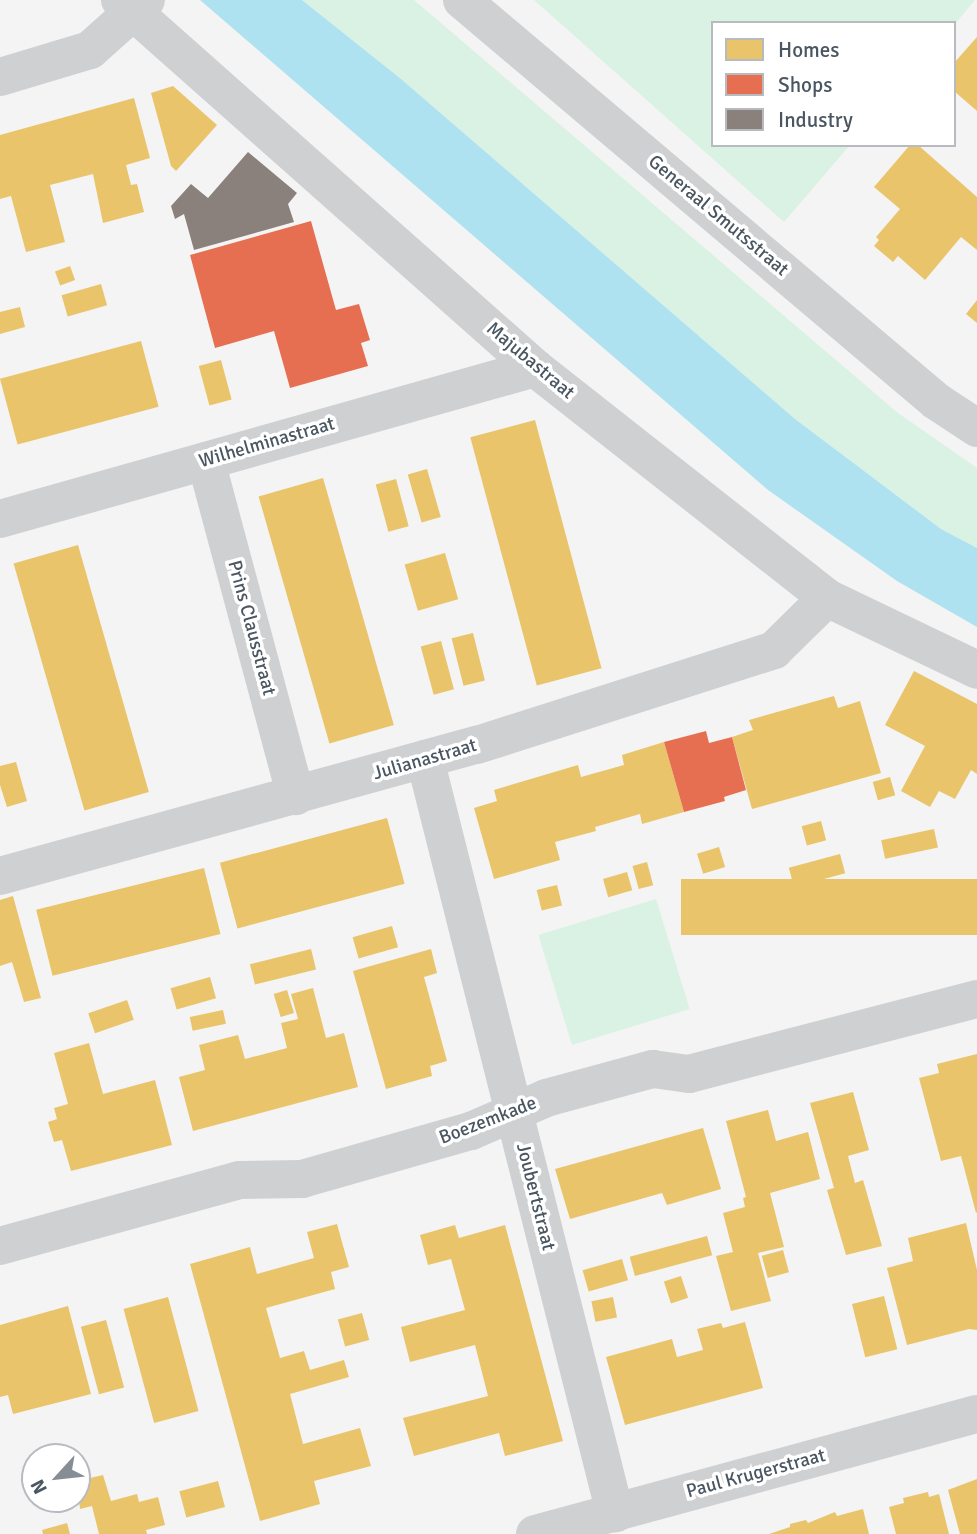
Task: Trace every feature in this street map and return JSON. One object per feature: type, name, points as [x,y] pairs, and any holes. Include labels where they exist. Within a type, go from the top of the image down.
[{"type":"street","name":"Generaal Smutsstraat","points":[[462,0],[936,401],[977,428]]},
{"type":"street","points":[[0,77],[90,50],[133,4]]},
{"type":"street","name":"Majubastraat","points":[[133,4],[535,368],[827,598],[977,670]]},
{"type":"street","name":"Wilhelminastraat","points":[[0,519],[535,368]]},
{"type":"street","name":"Prins Clausstraat","points":[[206,461],[296,796]]},
{"type":"street","name":"Julianastraat","points":[[0,876],[425,759],[774,650],[827,598]]},
{"type":"street","name":"Joubertstraat","points":[[425,759],[615,1513]]},
{"type":"street","name":"Boezemkade","points":[[0,1246],[239,1180],[302,1179],[471,1131],[514,1111],[653,1069],[689,1074],[977,999]]},
{"type":"street","name":"Paul Krugerstraat","points":[[535,1534],[977,1414]]},
{"type":"green space","points":[[302,0],[414,0],[898,413],[977,468],[977,548],[941,529],[795,419],[401,79]]},
{"type":"green space","points":[[534,0],[975,0],[956,23],[711,21],[711,147],[848,147],[784,222]]},
{"type":"green space","points":[[656,899],[690,1009],[572,1045],[538,935]]},
{"type":"water","points":[[200,0],[302,0],[401,79],[795,419],[941,529],[977,548],[977,627],[897,581],[768,490]]},
{"type":"building: Homes","points":[[977,37],[977,111],[956,93],[956,61]]},
{"type":"building: Homes","points":[[173,86],[217,125],[176,171],[171,166],[151,93]]},
{"type":"building: Homes","points":[[134,98],[150,158],[126,165],[131,185],[137,184],[144,212],[103,223],[93,174],[50,185],[65,242],[26,252],[11,196],[0,199],[0,135]]},
{"type":"building: Homes","points":[[908,147],[920,147],[977,197],[977,250],[961,237],[925,280],[898,256],[893,262],[874,246],[879,240],[876,237],[900,209],[874,187]]},
{"type":"building: Homes","points":[[70,266],[75,280],[60,286],[55,271]]},
{"type":"building: Homes","points":[[101,284],[107,305],[68,316],[62,295]]},
{"type":"building: Homes","points":[[977,300],[977,323],[966,314]]},
{"type":"building: Homes","points":[[20,307],[25,327],[0,334],[0,312]]},
{"type":"building: Homes","points":[[141,341],[159,407],[18,444],[0,379]]},
{"type":"building: Homes","points":[[221,360],[232,400],[209,406],[199,366]]},
{"type":"building: Homes","points":[[535,420],[602,668],[537,686],[470,437]]},
{"type":"building: Homes","points":[[427,469],[441,517],[422,523],[408,475]]},
{"type":"building: Homes","points":[[323,478],[394,725],[329,744],[259,496]]},
{"type":"building: Homes","points":[[396,479],[409,526],[388,532],[376,484]]},
{"type":"building: Homes","points":[[78,545],[149,792],[84,811],[14,563]]},
{"type":"building: Homes","points":[[445,553],[458,599],[418,611],[405,565]]},
{"type":"building: Homes","points":[[473,633],[485,681],[464,686],[452,638]]},
{"type":"building: Homes","points":[[441,641],[454,689],[434,695],[421,646]]},
{"type":"building: Homes","points":[[914,671],[977,704],[977,774],[971,770],[955,799],[939,791],[930,807],[901,791],[925,746],[885,725]]},
{"type":"building: Homes","points":[[834,696],[838,708],[860,701],[881,773],[752,809],[732,737],[753,730],[749,720]]},
{"type":"building: Homes","points":[[664,742],[684,812],[642,824],[640,814],[595,827],[596,831],[555,842],[560,860],[494,879],[474,808],[497,801],[494,790],[578,765],[581,777],[624,765],[622,755]]},
{"type":"building: Homes","points":[[16,762],[27,801],[7,807],[0,785],[0,766]]},
{"type":"building: Homes","points":[[890,777],[895,795],[878,800],[873,782]]},
{"type":"building: Homes","points":[[387,818],[405,884],[237,928],[220,863]]},
{"type":"building: Homes","points":[[821,821],[826,840],[807,845],[802,826]]},
{"type":"building: Homes","points":[[934,829],[938,848],[885,859],[881,840]]},
{"type":"building: Homes","points":[[719,847],[725,867],[703,874],[697,854]]},
{"type":"building: Homes","points":[[840,854],[845,873],[794,887],[789,868]]},
{"type":"building: Homes","points":[[647,862],[653,885],[639,889],[633,866]]},
{"type":"building: Homes","points":[[204,868],[220,934],[53,976],[36,910]]},
{"type":"building: Homes","points":[[627,872],[632,890],[608,897],[603,879]]},
{"type":"building: Homes","points":[[681,879],[977,879],[977,935],[681,935]]},
{"type":"building: Homes","points":[[748,879],[753,898],[701,912],[696,893]]},
{"type":"building: Homes","points":[[557,885],[562,905],[542,910],[537,890]]},
{"type":"building: Homes","points":[[13,896],[41,998],[24,1002],[12,962],[0,966],[0,900]]},
{"type":"building: Homes","points":[[392,926],[398,947],[359,958],[353,937]]},
{"type":"building: Homes","points":[[311,949],[316,969],[255,985],[250,964]]},
{"type":"building: Homes","points":[[431,949],[437,973],[424,977],[447,1061],[430,1066],[432,1076],[386,1089],[353,971]]},
{"type":"building: Homes","points":[[210,977],[216,998],[177,1009],[171,988]]},
{"type":"building: Homes","points":[[313,988],[326,1038],[344,1033],[358,1087],[193,1131],[179,1077],[205,1070],[199,1045],[238,1035],[245,1059],[287,1048],[281,1023],[298,1019],[291,994]]},
{"type":"building: Homes","points":[[287,990],[294,1013],[281,1017],[274,994]]},
{"type":"building: Homes","points":[[127,1000],[134,1020],[95,1033],[88,1013]]},
{"type":"building: Homes","points":[[223,1010],[226,1024],[193,1031],[190,1017]]},
{"type":"building: Homes","points":[[89,1043],[103,1094],[155,1080],[172,1145],[71,1171],[62,1140],[54,1142],[48,1122],[57,1119],[54,1108],[68,1104],[54,1053]]},
{"type":"building: Homes","points":[[977,1054],[976,1213],[961,1156],[941,1161],[919,1078],[939,1073],[937,1064]]},
{"type":"building: Homes","points":[[853,1092],[869,1150],[848,1156],[855,1183],[863,1180],[882,1246],[846,1255],[827,1190],[834,1188],[810,1103]]},
{"type":"building: Homes","points":[[768,1110],[776,1141],[808,1132],[820,1179],[770,1193],[784,1247],[758,1253],[771,1301],[731,1311],[716,1256],[733,1252],[723,1213],[745,1207],[743,1198],[746,1197],[726,1121]]},
{"type":"building: Homes","points":[[703,1128],[721,1189],[667,1205],[662,1193],[570,1219],[555,1169]]},
{"type":"building: Homes","points":[[966,1223],[977,1270],[977,1330],[969,1329],[907,1345],[887,1268],[913,1261],[908,1238]]},
{"type":"building: Homes","points":[[337,1224],[349,1267],[331,1272],[335,1289],[266,1308],[280,1358],[304,1351],[310,1370],[344,1360],[349,1377],[290,1394],[303,1444],[360,1428],[371,1466],[314,1481],[320,1504],[260,1521],[190,1264],[250,1247],[257,1274],[314,1258],[307,1232]]},
{"type":"building: Homes","points":[[455,1225],[459,1238],[505,1225],[563,1441],[505,1456],[499,1433],[414,1456],[403,1418],[488,1396],[475,1345],[410,1362],[401,1327],[465,1310],[451,1259],[428,1265],[420,1235]]},
{"type":"building: Homes","points":[[707,1236],[712,1255],[635,1276],[630,1257]]},
{"type":"building: Homes","points":[[783,1250],[789,1272],[768,1278],[762,1256]]},
{"type":"building: Homes","points":[[622,1259],[628,1280],[589,1291],[583,1270]]},
{"type":"building: Homes","points":[[681,1276],[688,1298],[671,1303],[664,1282]]},
{"type":"building: Homes","points":[[884,1296],[897,1349],[865,1357],[852,1304]]},
{"type":"building: Homes","points":[[168,1297],[199,1411],[154,1423],[124,1309]]},
{"type":"building: Homes","points":[[613,1297],[617,1318],[595,1322],[591,1301]]},
{"type":"building: Homes","points":[[68,1306],[91,1394],[13,1414],[8,1395],[0,1397],[0,1325]]},
{"type":"building: Homes","points":[[362,1313],[369,1340],[345,1347],[338,1319]]},
{"type":"building: Homes","points":[[106,1320],[124,1388],[99,1394],[81,1327]]},
{"type":"building: Homes","points":[[745,1322],[763,1388],[625,1425],[606,1357],[672,1339],[677,1357],[703,1350],[697,1329],[721,1323],[723,1328]]},
{"type":"building: Homes","points":[[103,1475],[111,1501],[137,1494],[139,1502],[158,1497],[165,1525],[146,1530],[147,1534],[99,1534],[91,1506],[91,1478]]},
{"type":"building: Homes","points":[[977,1479],[977,1534],[960,1534],[948,1490]]},
{"type":"building: Homes","points":[[218,1481],[225,1507],[186,1517],[179,1491]]},
{"type":"building: Homes","points":[[928,1492],[929,1497],[939,1494],[949,1534],[896,1534],[889,1507],[904,1503],[903,1498]]},
{"type":"building: Homes","points":[[863,1509],[869,1534],[769,1534],[790,1527],[790,1524],[806,1520],[808,1523],[835,1512],[837,1516]]},
{"type":"building: Homes","points":[[67,1523],[70,1534],[43,1534],[42,1530]]},
{"type":"building: Shops","points":[[311,221],[336,310],[359,304],[370,340],[361,343],[368,366],[290,388],[274,331],[215,348],[190,255]]},
{"type":"building: Shops","points":[[706,731],[709,743],[732,737],[746,790],[724,797],[725,801],[684,812],[664,742]]},
{"type":"building: Industry","points":[[248,152],[297,193],[288,204],[294,222],[194,250],[184,214],[175,219],[171,206],[191,184],[208,198]]}]
